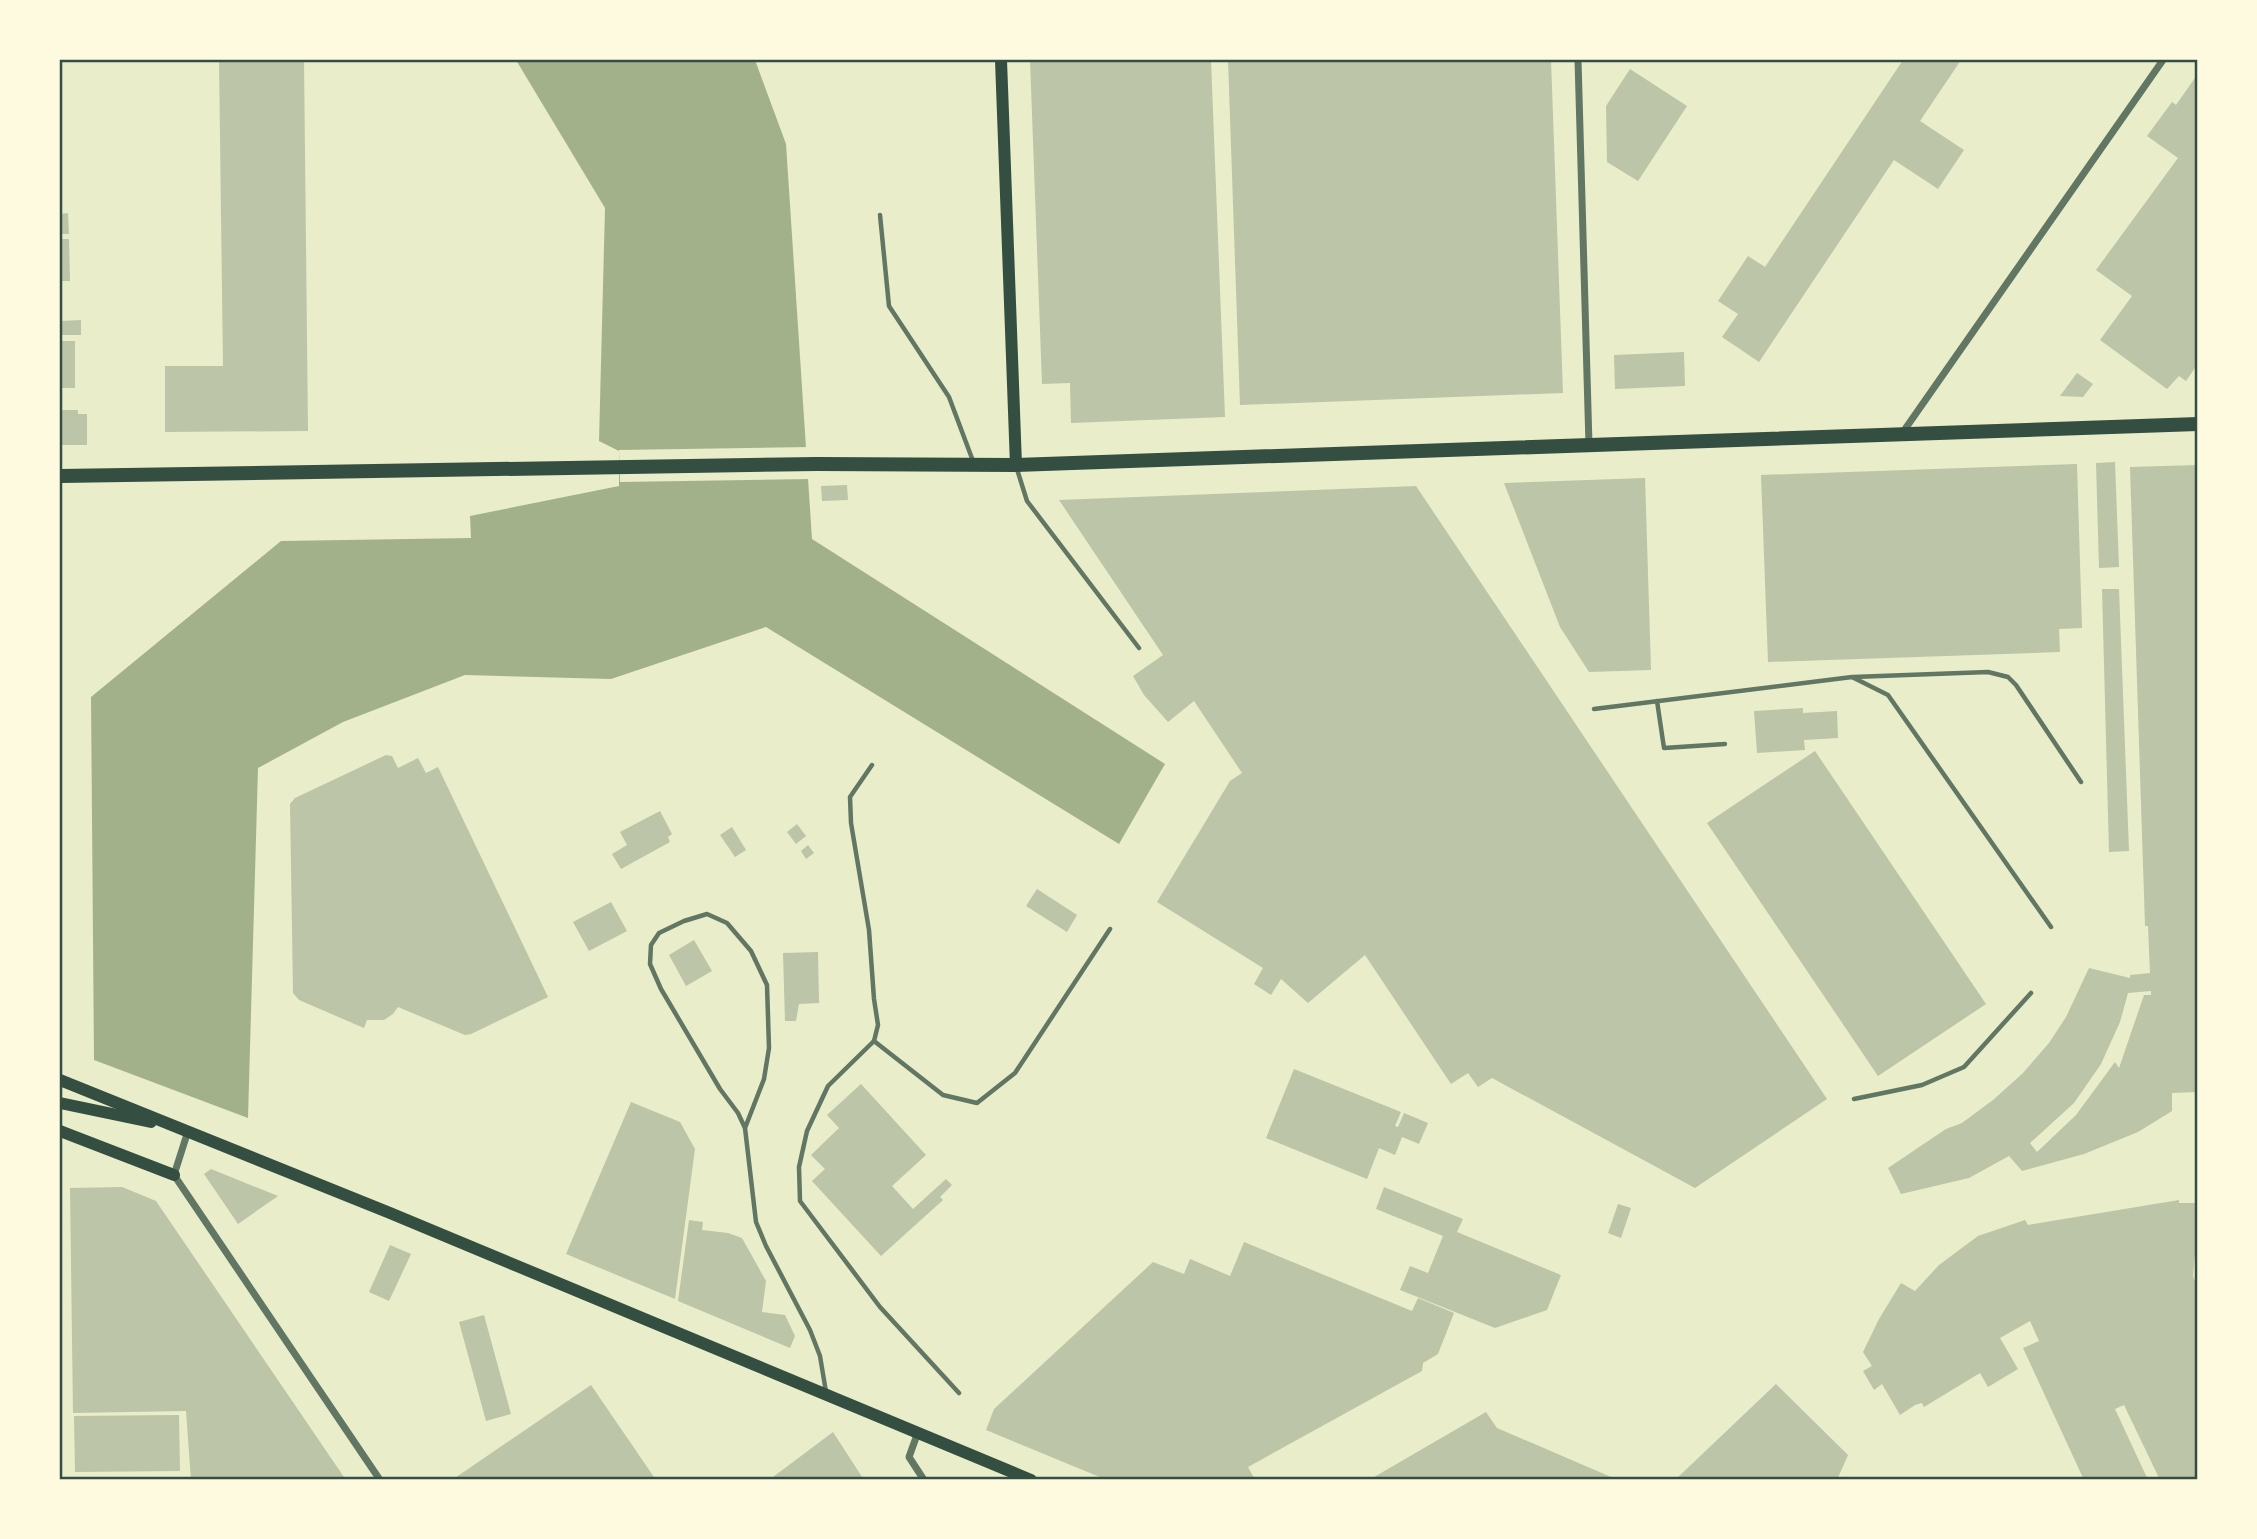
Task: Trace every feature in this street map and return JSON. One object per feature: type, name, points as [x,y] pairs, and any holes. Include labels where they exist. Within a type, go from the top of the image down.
[{"type":"main road","points":[[1001,60],[1016,465]]},
{"type":"main road","points":[[60,476],[817,464],[1016,465],[2197,424]]},
{"type":"main road","points":[[60,1080],[189,1130],[1031,1479]]},
{"type":"main road","points":[[60,1103],[189,1130]]},
{"type":"main road","points":[[60,1131],[174,1175]]},
{"type":"street","points":[[1578,60],[1589,446]]},
{"type":"street","points":[[1902,433],[2162,60]]},
{"type":"street","points":[[189,1130],[174,1175],[380,1479]]},
{"type":"street","points":[[918,1432],[909,1457],[924,1479]]},
{"type":"lane","points":[[880,215],[889,306],[949,397],[974,466]]},
{"type":"lane","points":[[1016,465],[1027,501],[1139,648]]},
{"type":"lane","points":[[1594,709],[1852,677],[1988,672],[2008,677],[2016,685],[2081,782]]},
{"type":"lane","points":[[1852,677],[1888,695],[2051,927]]},
{"type":"lane","points":[[1657,701],[1664,748],[1725,744]]},
{"type":"lane","points":[[872,765],[850,797],[851,822],[869,930],[878,1025],[874,1041],[828,1086],[807,1131],[799,1167],[800,1201],[880,1307],[959,1393]]},
{"type":"lane","points":[[745,1128],[764,1079],[769,1048],[767,985],[751,951],[727,923],[707,914],[659,933],[651,944],[650,964],[661,989],[745,1128],[756,1222],[765,1246],[810,1330],[820,1356],[826,1393]]},
{"type":"lane","points":[[874,1041],[943,1095],[977,1102],[1015,1073],[1110,929]]},
{"type":"lane","points":[[1854,1099],[1922,1085],[1964,1067],[2031,993]]},
{"type":"shaded area","points":[[516,60],[755,60],[786,144],[812,539],[1165,764],[1119,844],[766,627],[611,679],[465,675],[343,722],[258,768],[248,1118],[94,1060],[91,697],[281,541],[471,538],[470,516],[619,486],[619,451],[599,441],[605,208]]},
{"type":"pier","points":[[809,447],[811,479],[620,482],[619,450]]},
{"type":"building","points":[[219,60],[304,60],[308,431],[165,432],[165,366],[223,366]]},
{"type":"building","points":[[1030,60],[1211,60],[1225,417],[1071,423],[1070,383],[1042,384]]},
{"type":"building","points":[[1228,60],[1551,60],[1563,393],[1240,405]]},
{"type":"building","points":[[1903,60],[1961,60],[1920,121],[1964,150],[1938,189],[1894,160],[1759,362],[1722,337],[1738,314],[1718,301],[1748,256],[1765,267]]},
{"type":"building","points":[[1630,69],[1687,106],[1638,181],[1607,162],[1606,106]]},
{"type":"building","points":[[2197,75],[2197,365],[2186,381],[2179,376],[2167,389],[2100,340],[2132,296],[2096,270],[2178,158],[2147,136],[2172,102],[2176,105]]},
{"type":"building","points":[[68,213],[69,234],[60,234],[60,214]]},
{"type":"building","points":[[60,239],[69,239],[70,281],[60,281]]},
{"type":"building","points":[[81,320],[81,335],[60,335],[60,321]]},
{"type":"building","points":[[60,341],[75,341],[75,388],[60,388]]},
{"type":"building","points":[[1684,352],[1685,386],[1615,389],[1614,355]]},
{"type":"building","points":[[2077,373],[2093,384],[2083,397],[2060,396]]},
{"type":"building","points":[[60,410],[78,410],[78,414],[87,414],[87,445],[60,445]]},
{"type":"building","points":[[2115,462],[2119,567],[2099,568],[2096,463]]},
{"type":"building","points":[[2077,464],[2082,628],[2059,629],[2060,652],[1768,662],[1761,475]]},
{"type":"building","points":[[2197,465],[2197,1092],[2172,1093],[2172,1111],[2138,1132],[2084,1154],[2022,1171],[2009,1156],[1969,1178],[1901,1194],[1888,1168],[1946,1129],[1962,1123],[2023,1073],[2049,1043],[2066,1017],[2089,968],[2130,978],[2130,975],[2150,973],[2148,926],[2145,926],[2130,467]],"holes":[[[2151,991],[2151,995],[2144,995],[2119,1068],[2115,1062],[2076,1115],[2037,1152],[2030,1143],[2074,1103],[2101,1064],[2120,1022],[2128,993]]]},
{"type":"building","points":[[1645,478],[1651,670],[1589,672],[1560,627],[1504,483]]},
{"type":"building","points":[[847,485],[848,500],[822,501],[821,486]]},
{"type":"building","points":[[1416,486],[1827,1099],[1695,1188],[1492,1078],[1478,1087],[1468,1073],[1451,1084],[1365,955],[1308,1003],[1281,979],[1271,995],[1254,984],[1263,968],[1157,902],[1230,781],[1242,773],[1194,701],[1168,722],[1144,695],[1133,676],[1163,655],[1059,500]]},
{"type":"building","points":[[2102,589],[2119,589],[2129,851],[2109,852]]},
{"type":"building","points":[[1803,708],[1803,713],[1837,711],[1838,738],[1804,740],[1805,750],[1757,753],[1754,711]]},
{"type":"building","points":[[1815,751],[1986,1004],[1878,1076],[1707,823]]},
{"type":"building","points":[[386,755],[392,756],[398,768],[418,758],[426,773],[438,767],[548,997],[471,1034],[465,1035],[398,1007],[384,1020],[367,1020],[364,1028],[299,1000],[293,993],[290,804],[295,798]]},
{"type":"building","points":[[660,811],[672,834],[668,837],[670,842],[621,869],[612,854],[627,845],[620,832]]},
{"type":"building","points":[[797,824],[806,836],[796,844],[787,832]]},
{"type":"building","points":[[732,827],[746,850],[735,857],[720,835]]},
{"type":"building","points":[[808,845],[814,853],[806,859],[801,851]]},
{"type":"building","points":[[1037,889],[1077,915],[1067,932],[1026,906]]},
{"type":"building","points":[[611,902],[627,931],[589,951],[573,922]]},
{"type":"building","points":[[694,940],[712,971],[686,986],[669,955]]},
{"type":"building","points":[[818,952],[819,1003],[799,1004],[796,1021],[785,1021],[783,953]]},
{"type":"building","points":[[1294,1069],[1401,1112],[1395,1126],[1398,1127],[1404,1113],[1428,1123],[1419,1144],[1402,1137],[1395,1155],[1379,1148],[1367,1179],[1266,1138]]},
{"type":"building","points":[[861,1084],[926,1155],[892,1186],[913,1209],[946,1179],[952,1185],[940,1197],[943,1200],[881,1256],[812,1181],[825,1169],[811,1155],[839,1128],[827,1115]]},
{"type":"building","points":[[631,1102],[680,1122],[695,1149],[675,1299],[566,1254]]},
{"type":"building","points":[[211,1169],[278,1196],[238,1224],[204,1174]]},
{"type":"building","points":[[122,1187],[156,1201],[346,1480],[191,1480],[186,1411],[73,1413],[70,1188]]},
{"type":"building","points":[[1384,1187],[1463,1219],[1457,1232],[1561,1275],[1547,1310],[1495,1328],[1400,1290],[1410,1266],[1428,1273],[1443,1236],[1376,1209]]},
{"type":"building","points":[[2179,1200],[2179,1203],[2197,1203],[2197,1253],[2193,1276],[2197,1286],[2197,1480],[2160,1480],[2124,1405],[2115,1409],[2148,1480],[2084,1480],[2023,1348],[2039,1341],[2030,1321],[2000,1338],[2018,1369],[1988,1387],[1980,1373],[1924,1407],[1922,1403],[1915,1405],[1900,1415],[1882,1384],[1874,1390],[1863,1371],[1872,1366],[1863,1352],[1901,1283],[1915,1291],[1939,1265],[1978,1236],[2025,1220],[2028,1225]]},
{"type":"building","points":[[1618,1204],[1631,1208],[1621,1238],[1608,1233]]},
{"type":"building","points":[[689,1220],[703,1222],[702,1230],[728,1233],[742,1238],[766,1281],[762,1312],[785,1315],[795,1336],[790,1348],[678,1301]]},
{"type":"building","points":[[1244,1242],[1412,1311],[1418,1298],[1454,1313],[1438,1354],[1423,1363],[1422,1371],[1248,1467],[1255,1480],[1107,1480],[986,1430],[994,1409],[1153,1262],[1184,1274],[1190,1259],[1230,1276]]},
{"type":"building","points":[[390,1245],[411,1254],[389,1301],[369,1292]]},
{"type":"building","points":[[484,1315],[511,1414],[486,1421],[459,1322]]},
{"type":"building","points":[[1776,1384],[1848,1455],[1837,1480],[1675,1480]]},
{"type":"building","points":[[591,1385],[656,1480],[452,1480]]},
{"type":"building","points":[[1486,1412],[1497,1428],[1618,1480],[1369,1480]]},
{"type":"building","points":[[179,1415],[180,1471],[75,1472],[74,1416]]},
{"type":"building","points":[[833,1432],[864,1480],[769,1480]]}]
